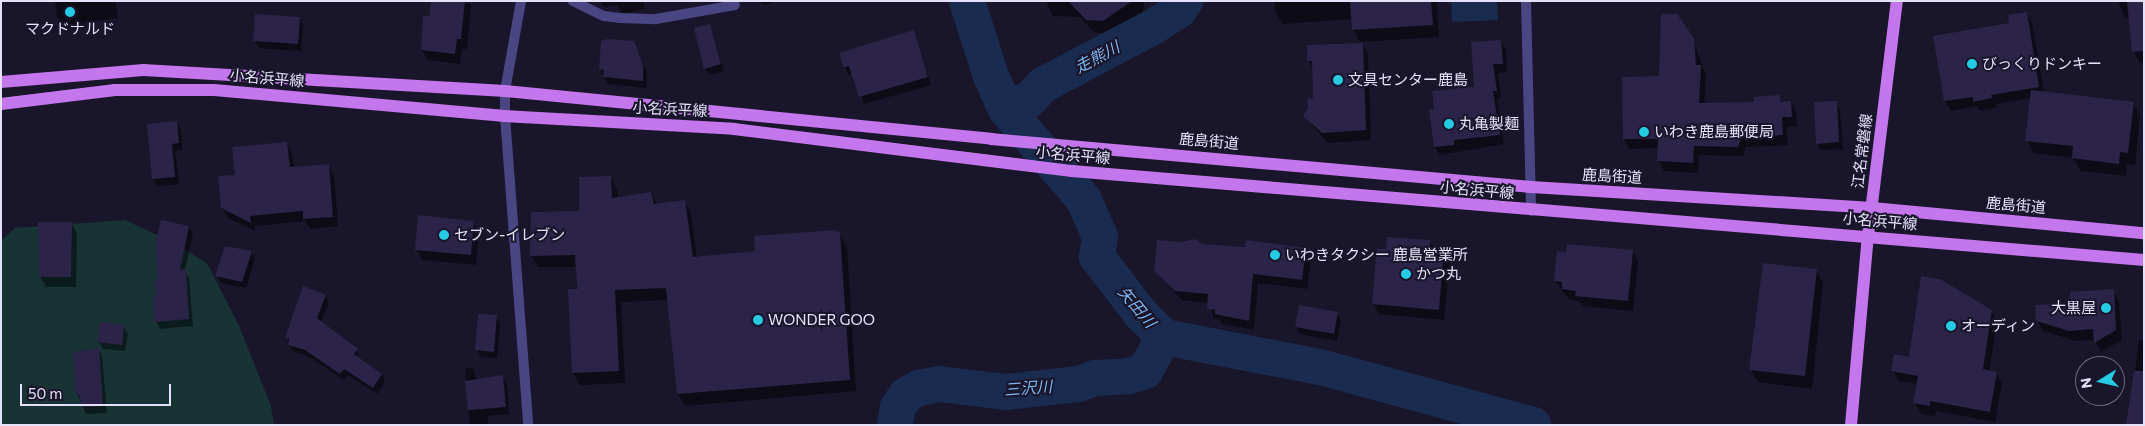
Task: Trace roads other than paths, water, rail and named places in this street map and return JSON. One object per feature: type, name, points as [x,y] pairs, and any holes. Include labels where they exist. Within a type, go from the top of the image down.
[{"type":"main road","name":"江名常磐線","points":[[1851,425],[1868,236],[1897,1]]},
{"type":"main road","name":"小名浜平線","points":[[1,82],[143,70],[506,91],[991,139],[1078,145]]},
{"type":"main road","name":"小名浜平線","points":[[1,104],[115,90],[214,90],[505,116],[734,130],[997,164],[1072,171],[1531,211],[1868,236],[2144,260]]},
{"type":"main road","name":"鹿島街道","points":[[1078,145],[1532,187],[1872,208],[2144,233]]},
{"type":"street","points":[[522,1],[506,91],[505,116],[528,425]]},
{"type":"street","points":[[573,1],[604,16],[656,19],[735,5]]},
{"type":"street","points":[[1526,1],[1532,187],[1531,211]]},
{"type":"water","points":[[1451,1],[1497,1],[1498,20],[1452,22]]},
{"type":"waterway","name":"矢田川","points":[[967,1],[991,76],[1006,109],[1084,200],[1100,237],[1097,257],[1141,314],[1164,337],[1320,367],[1533,425]]},
{"type":"waterway","name":"走熊川","points":[[1006,109],[1030,99],[1043,85],[1153,27],[1179,10],[1185,1]]},
{"type":"waterway","name":"三沢川","points":[[895,425],[898,407],[906,395],[919,388],[939,384],[1006,392],[1079,384],[1095,378],[1129,376],[1145,371],[1164,337]]},
{"type":"place","name":"マクドナルド","points":[[70,12]]},
{"type":"place","name":"びっくりドンキー","points":[[1972,64]]},
{"type":"place","name":"文具センター鹿島","points":[[1338,80]]},
{"type":"place","name":"丸亀製麺","points":[[1449,124]]},
{"type":"place","name":"いわき鹿島郵便局","points":[[1644,132]]},
{"type":"place","name":"セブン-イレブン","points":[[444,235]]},
{"type":"place","name":"いわきタクシー 鹿島営業所","points":[[1275,255]]},
{"type":"place","name":"かつ丸","points":[[1406,274]]},
{"type":"place","name":"大黒屋","points":[[2106,308]]},
{"type":"place","name":"WONDER GOO","points":[[758,320]]},
{"type":"place","name":"オーディン","points":[[1951,326]]}]
